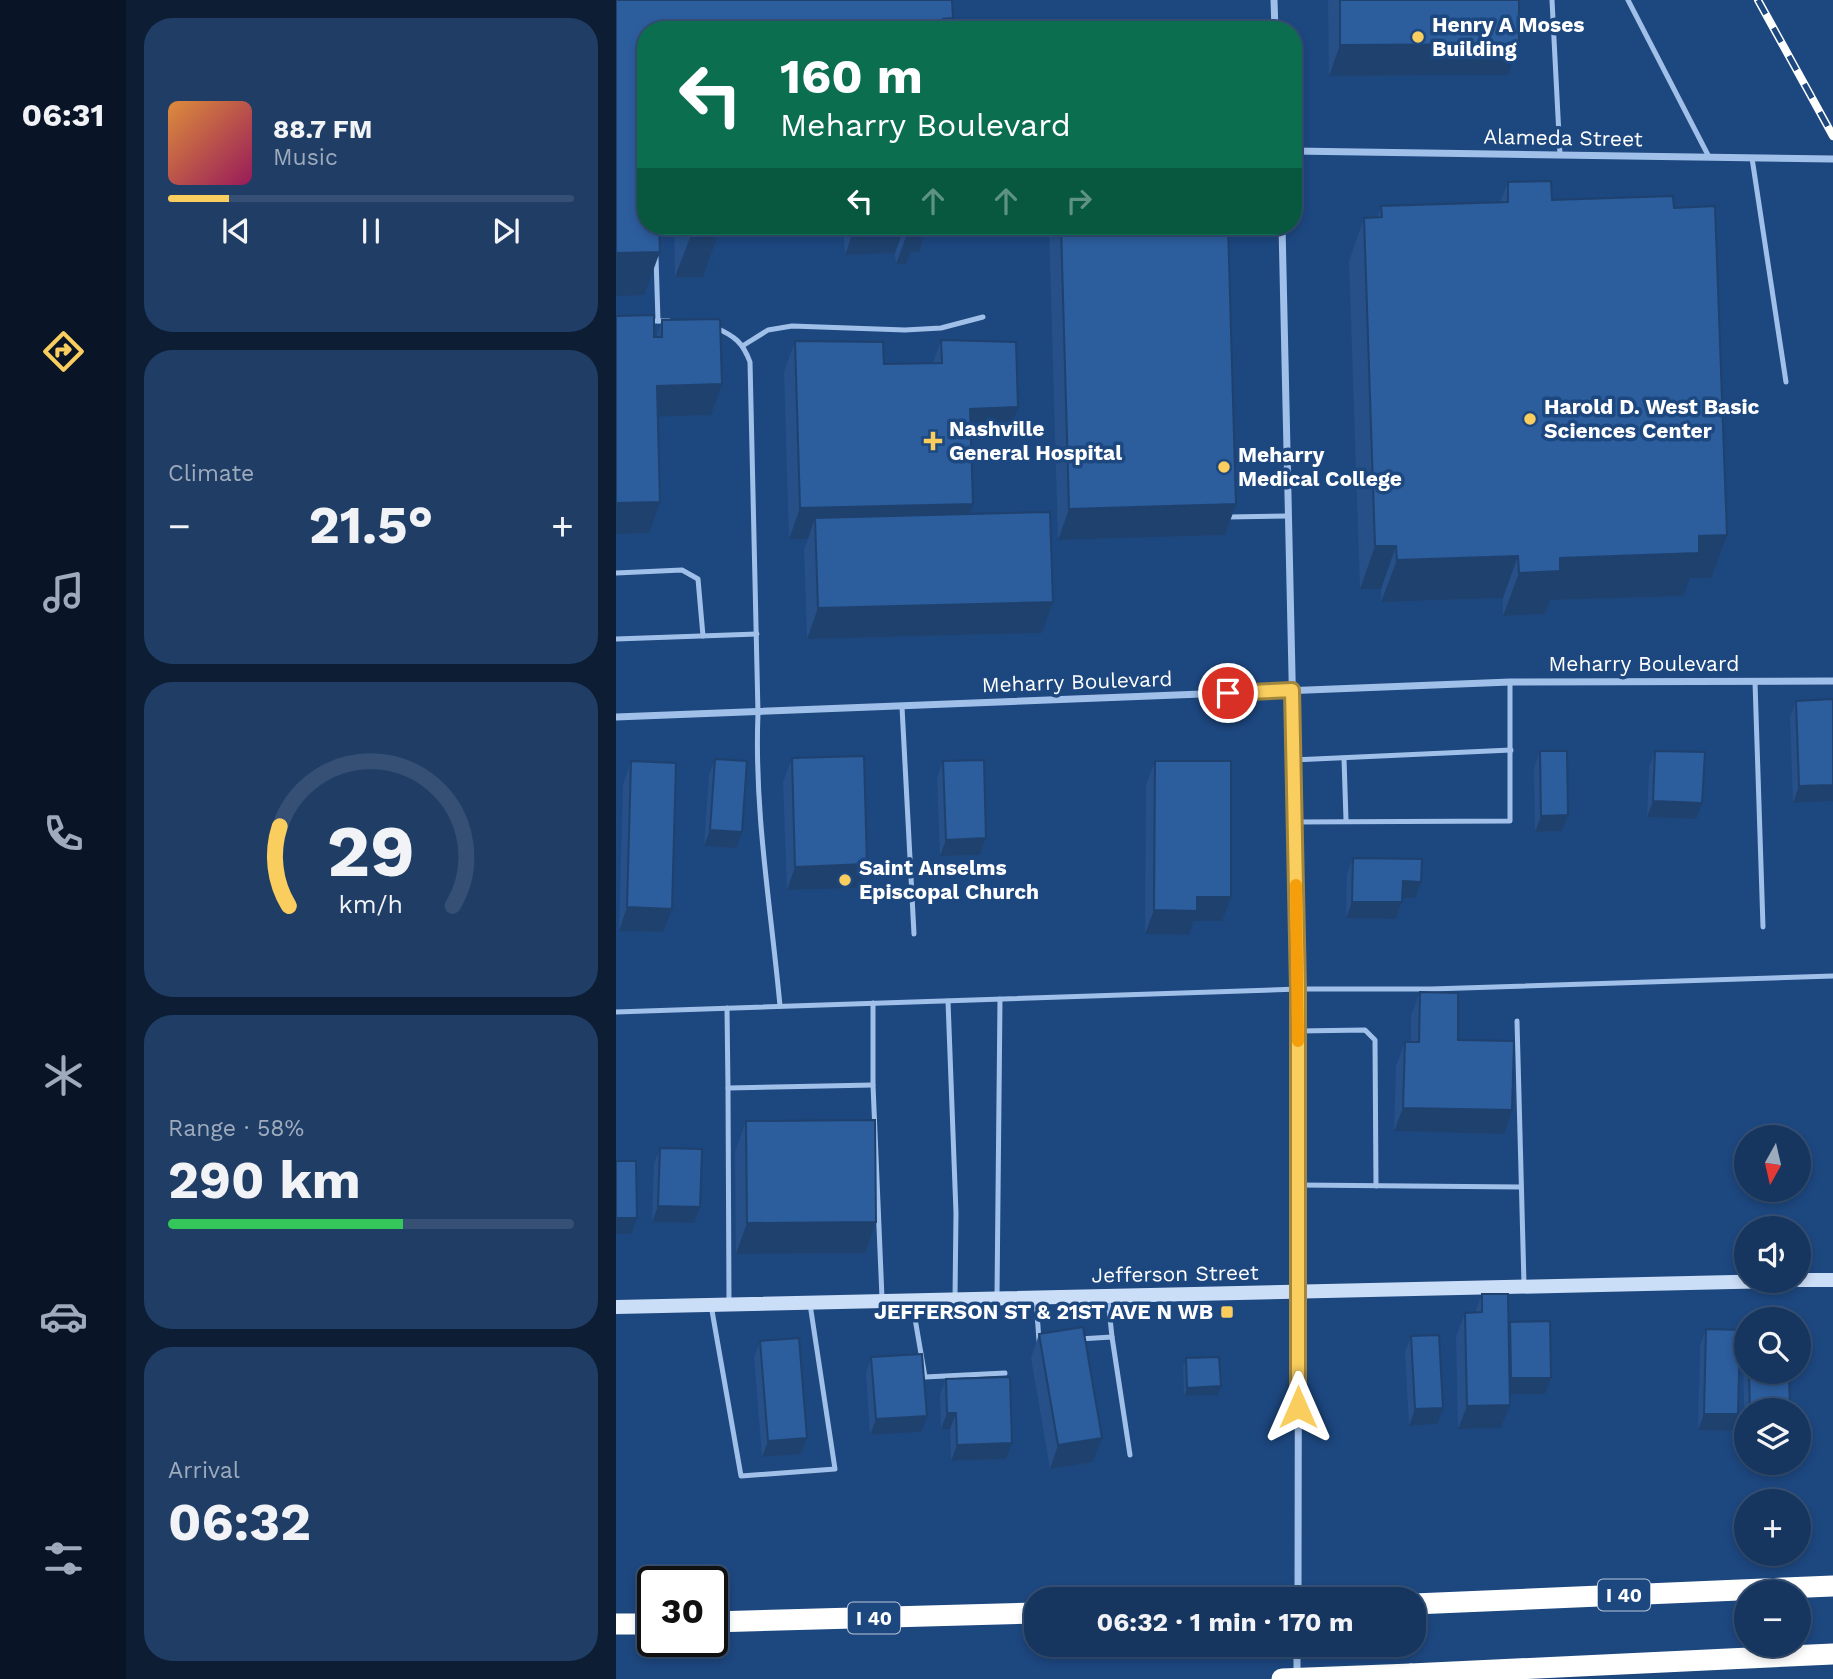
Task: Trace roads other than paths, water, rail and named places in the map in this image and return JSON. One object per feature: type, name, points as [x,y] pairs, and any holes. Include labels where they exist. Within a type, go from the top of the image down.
[{"type":"highway","name":"I 40","points":[[1426,1603],[1833,1586]]},
{"type":"highway","name":"I 40","points":[[728,1622],[1024,1613]]},
{"type":"highway","points":[[616,1625],[637,1624]]},
{"type":"highway","points":[[1282,1679],[1833,1654]]},
{"type":"main road","points":[[1811,1280],[1833,1280]]},
{"type":"main road","name":"Jefferson Street","points":[[616,1307],[1734,1282]]},
{"type":"street","points":[[1274,0],[1275,21]]},
{"type":"street","name":"Alameda Street","points":[[1302,151],[1833,159]]},
{"type":"street","points":[[1282,235],[1298,989],[1298,1587]]},
{"type":"street","name":"Meharry Boulevard","points":[[616,717],[1510,682],[1833,681]]},
{"type":"street","points":[[1297,1657],[1297,1679]]},
{"type":"lane","points":[[1552,0],[1560,155]]},
{"type":"lane","points":[[1629,0],[1709,157]]},
{"type":"lane","points":[[1752,158],[1786,382]]},
{"type":"lane","points":[[656,253],[658,321]]},
{"type":"lane","points":[[744,345],[768,330],[792,326],[905,330],[941,328],[983,317]]},
{"type":"lane","points":[[644,321],[677,321]]},
{"type":"lane","points":[[704,325],[731,334],[744,345],[751,385],[757,634],[756,754],[766,895],[779,1006]]},
{"type":"lane","points":[[1225,517],[1288,516]]},
{"type":"lane","points":[[616,573],[682,570],[698,579],[703,636]]},
{"type":"lane","points":[[616,639],[757,634]]},
{"type":"lane","points":[[1295,822],[1510,821],[1510,682]]},
{"type":"lane","points":[[1755,682],[1763,927]]},
{"type":"lane","points":[[902,707],[914,934]]},
{"type":"lane","points":[[1293,760],[1511,750]]},
{"type":"lane","points":[[1345,758],[1346,820]]},
{"type":"lane","points":[[616,1012],[1298,989],[1431,989],[1833,976]]},
{"type":"lane","points":[[997,1299],[1000,999]]},
{"type":"lane","points":[[948,1001],[956,1213],[955,1300]]},
{"type":"lane","points":[[873,1003],[873,1085],[882,1301]]},
{"type":"lane","points":[[727,1008],[729,1305]]},
{"type":"lane","points":[[1517,1021],[1524,1287]]},
{"type":"lane","points":[[1298,1031],[1365,1030],[1372,1033],[1375,1040],[1376,1186]]},
{"type":"lane","points":[[728,1088],[873,1085]]},
{"type":"lane","points":[[1299,1185],[1521,1187]]},
{"type":"lane","points":[[1108,1297],[1130,1455]]},
{"type":"lane","points":[[1036,1298],[1039,1341],[1051,1341]]},
{"type":"lane","points":[[912,1301],[925,1377],[1005,1373]]},
{"type":"lane","points":[[711,1305],[740,1476],[835,1469],[810,1303]]},
{"type":"lane","points":[[1075,1339],[1112,1338]]},
{"type":"railway","points":[[1758,0],[1833,136]]},
{"type":"place","name":"Henry A Moses Building","points":[[1418,37]]},
{"type":"place","name":"Harold D. West Basic Sciences Center","points":[[1530,419]]},
{"type":"place","name":"Nashville General Hospital","points":[[933,441]]},
{"type":"place","name":"Meharry Medical College","points":[[1224,467]]},
{"type":"place","name":"Saint Anselms Episcopal Church","points":[[845,880]]},
{"type":"place","name":"JEFFERSON ST & 21ST AVE N WB","points":[[1227,1312]]}]
